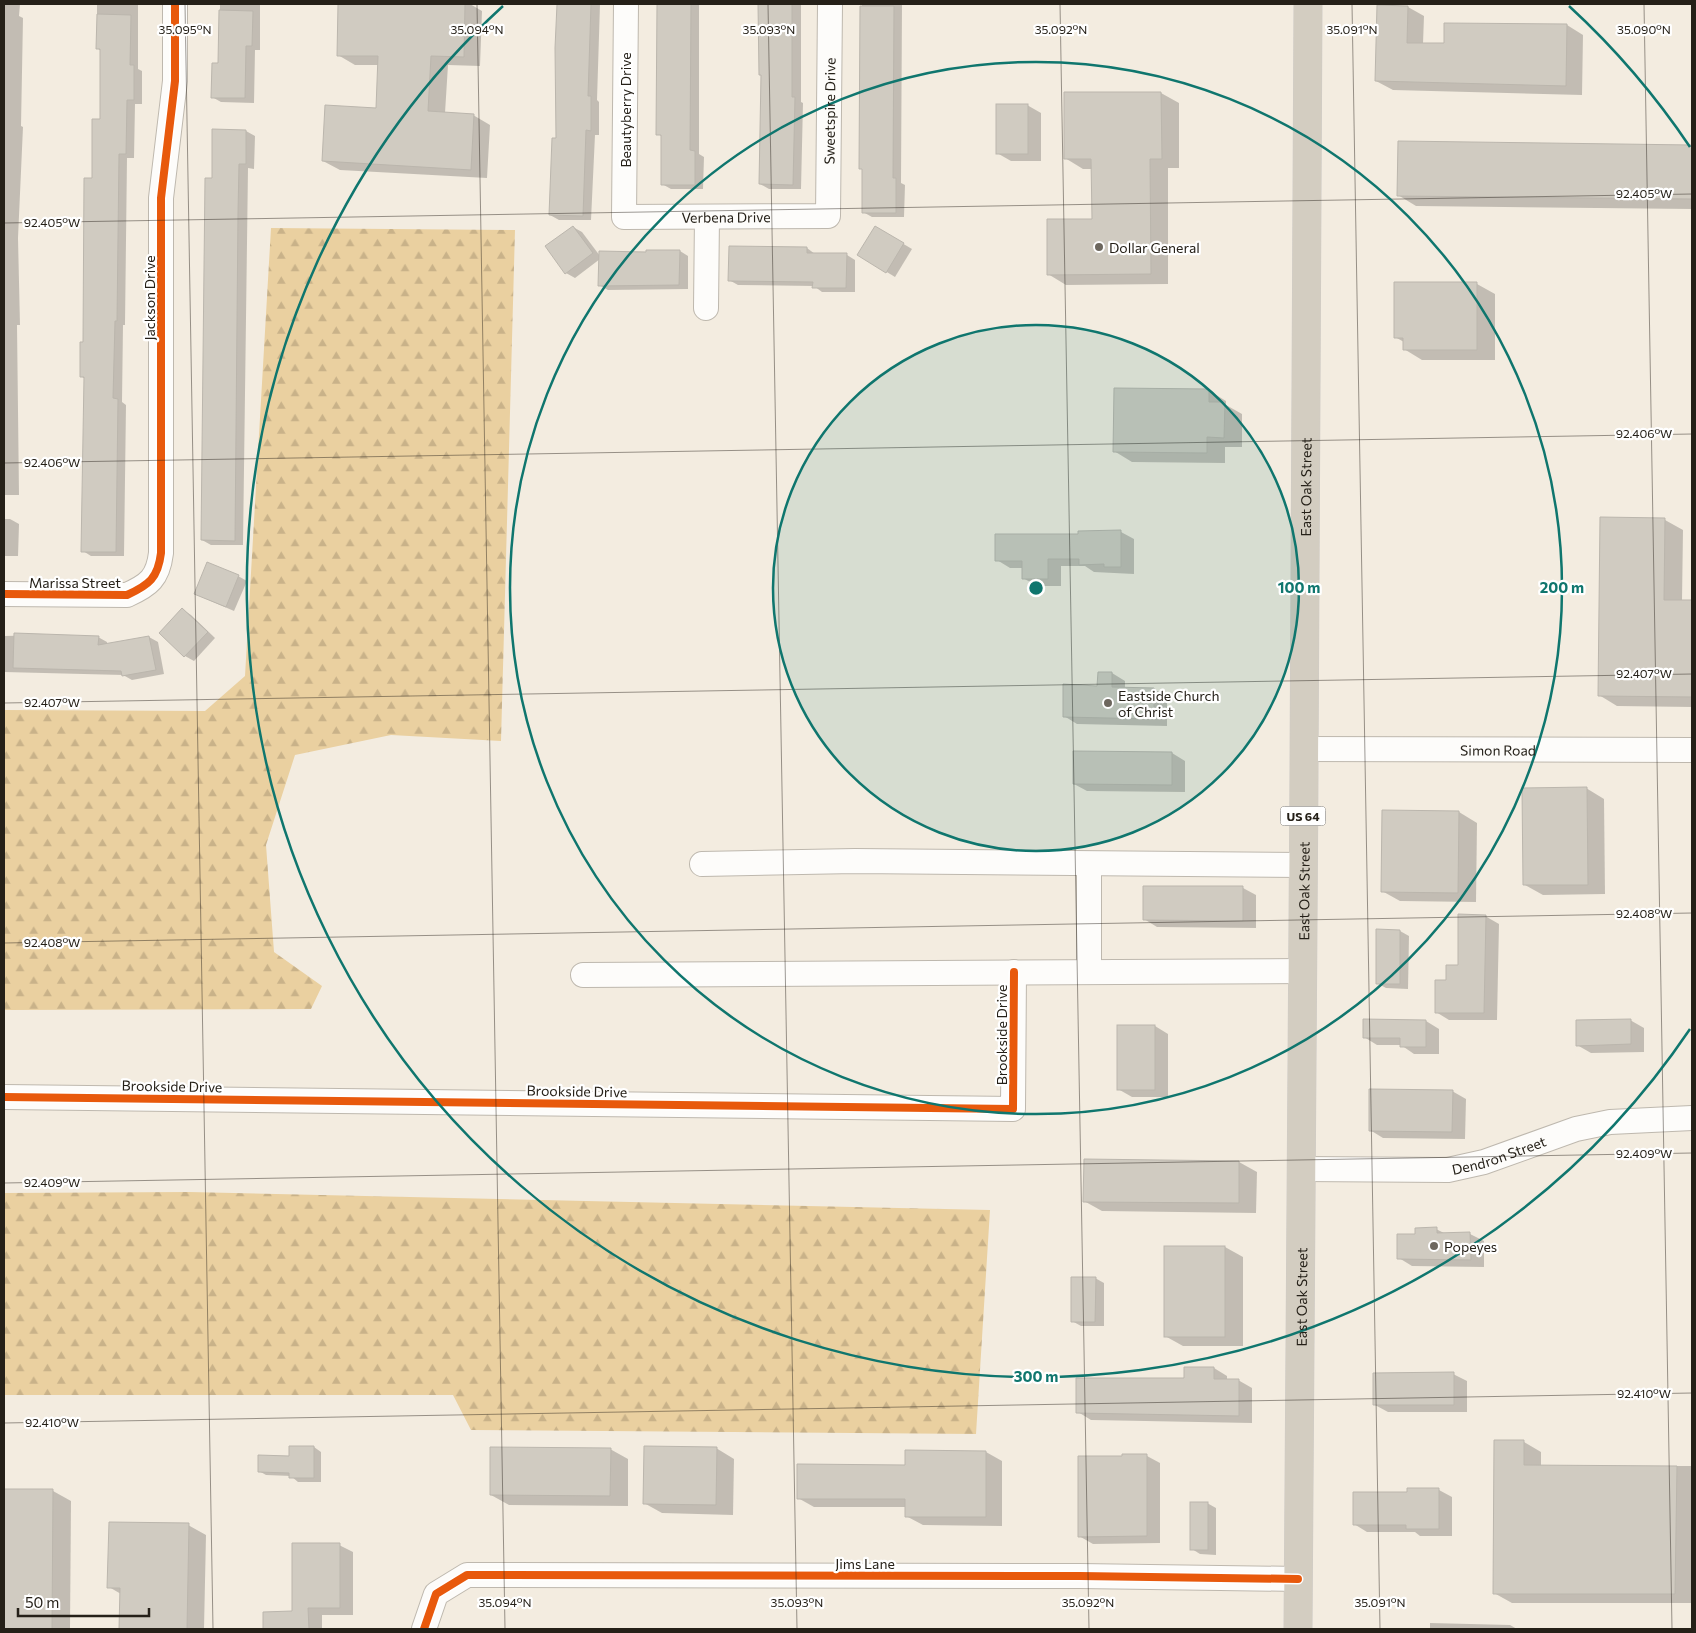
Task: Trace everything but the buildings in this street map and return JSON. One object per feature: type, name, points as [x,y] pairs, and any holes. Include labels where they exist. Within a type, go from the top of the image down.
[{"type":"highway","name":"East Oak Street","points":[[1298,1629],[1304,971],[1303,749],[1308,4]]},
{"type":"street","name":"Jackson Drive","points":[[145,587],[159,570],[161,553],[161,198],[175,81],[175,4]]},
{"type":"street","name":"Beautyberry Drive","points":[[624,217],[626,4]]},
{"type":"street","name":"Sweetspire Drive","points":[[828,216],[830,4]]},
{"type":"street","points":[[706,308],[707,216]]},
{"type":"street","name":"Verbena Drive","points":[[624,217],[828,216]]},
{"type":"street","name":"Marissa Street","points":[[4,594],[127,595],[145,587]]},
{"type":"street","name":"Simon Road","points":[[1303,749],[1692,750]]},
{"type":"street","points":[[702,864],[856,861],[1304,865]]},
{"type":"street","points":[[1089,864],[1089,971]]},
{"type":"street","name":"Brookside Drive","points":[[583,975],[1304,971]]},
{"type":"street","name":"Brookside Drive","points":[[4,1097],[1013,1109],[1014,972]]},
{"type":"street","name":"Dendron Street","points":[[1302,1168],[1448,1170],[1484,1162],[1576,1129],[1610,1122],[1692,1118]]},
{"type":"street","name":"Jims Lane","points":[[424,1629],[436,1594],[467,1575],[1080,1576],[1298,1580]]},
{"type":"green space","points":[[271,228],[515,230],[501,741],[391,735],[295,755],[266,845],[274,952],[322,986],[311,1009],[4,1010],[4,710],[205,711],[245,676]]},
{"type":"green space","points":[[189,1192],[990,1210],[976,1434],[471,1430],[453,1395],[4,1395],[4,1193]]},
{"type":"cycle path","points":[[4,594],[127,595],[147,584],[158,569],[161,553],[161,198],[175,81],[175,4]]},
{"type":"cycle path","points":[[4,1097],[1013,1109],[1014,972]]},
{"type":"cycle path","points":[[424,1629],[436,1594],[467,1575],[1080,1576],[1298,1579]]},
{"type":"place","name":"Dollar General","points":[[1099,247]]},
{"type":"place","name":"Eastside Church of Christ","points":[[1108,703]]},
{"type":"place","name":"Popeyes","points":[[1434,1246]]}]
